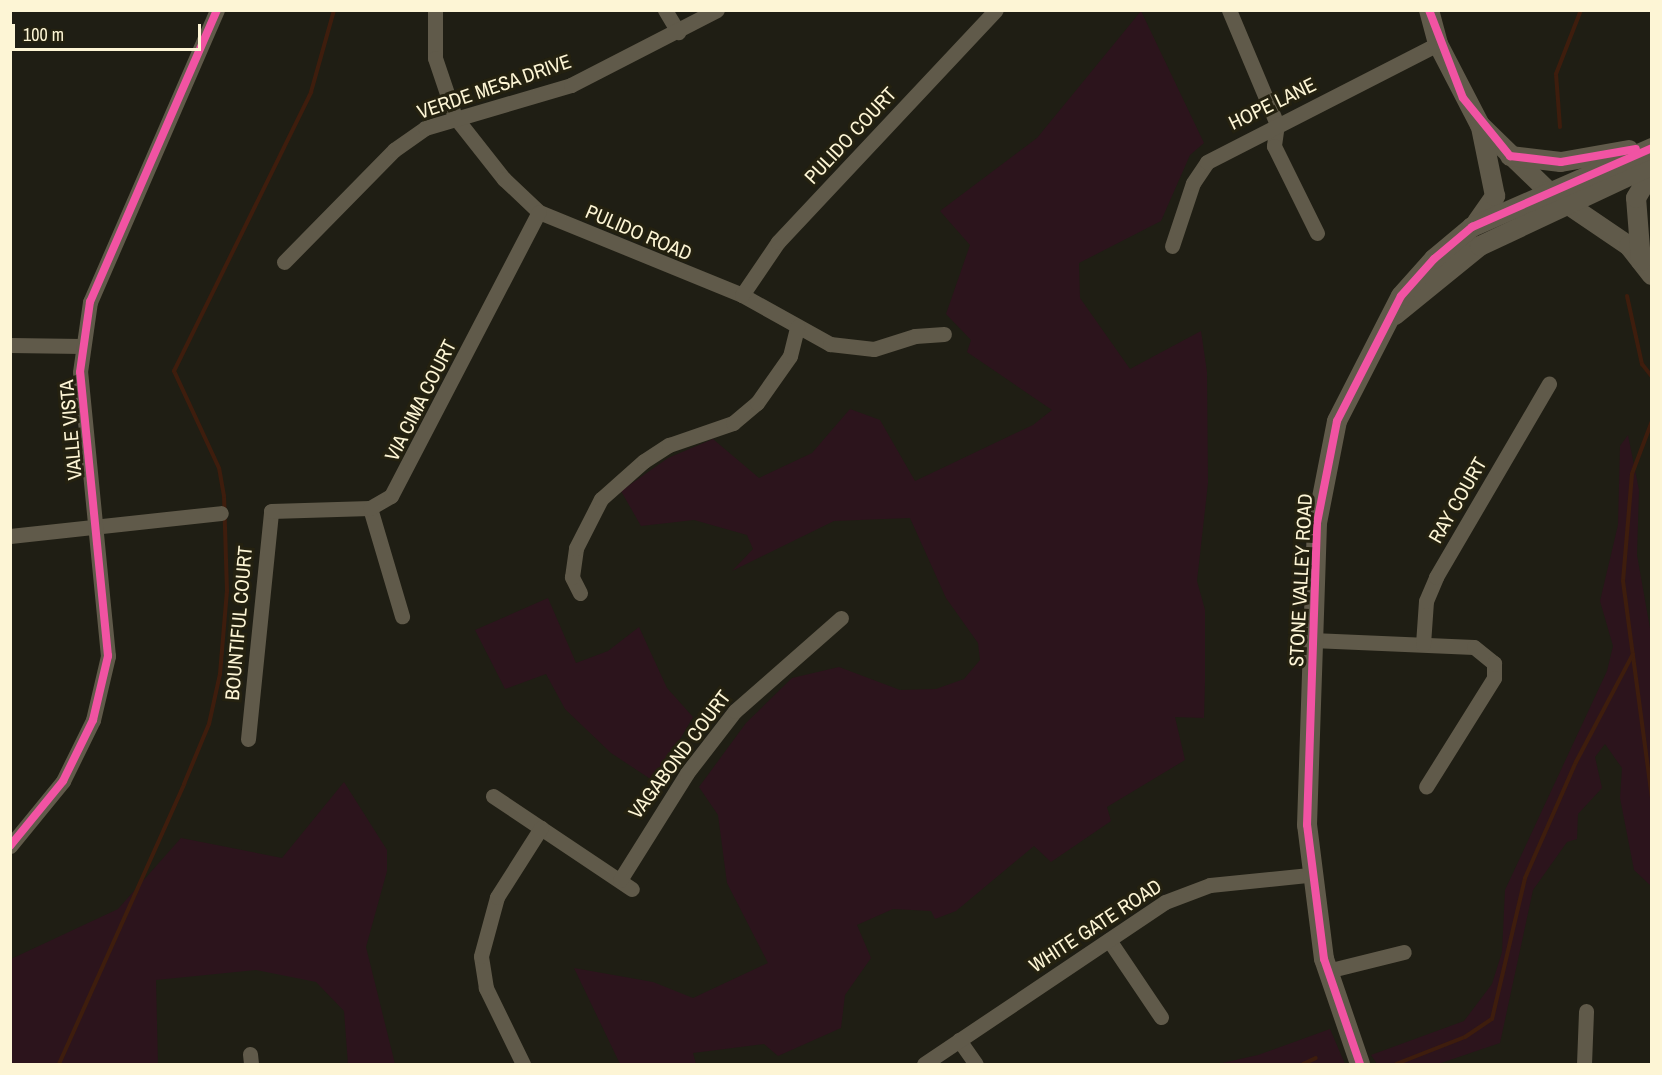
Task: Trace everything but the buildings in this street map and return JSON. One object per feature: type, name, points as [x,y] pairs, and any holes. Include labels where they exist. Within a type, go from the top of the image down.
[{"type":"street","name":"VALLE VISTA","points":[[10,846],[63,781],[93,720],[108,656],[95,525],[82,346],[90,302],[112,243],[217,10]]},
{"type":"street","name":"PULIDO ROAD","points":[[435,10],[435,58],[455,117],[498,172],[539,212],[742,295],[830,344],[874,349],[915,336],[944,334]]},
{"type":"street","points":[[666,10],[678,32]]},
{"type":"street","name":"VERDE MESA DRIVE","points":[[284,262],[394,150],[425,128],[455,117],[571,85],[717,10]]},
{"type":"street","name":"PULIDO COURT","points":[[742,295],[778,242],[996,10]]},
{"type":"street","points":[[1229,10],[1277,124],[1274,146],[1317,233]]},
{"type":"street","points":[[1430,10],[1438,44],[1480,125],[1495,196],[1472,227]]},
{"type":"street","name":"HOPE LANE","points":[[1172,246],[1193,183],[1207,162],[1277,124],[1438,44]]},
{"type":"street","points":[[1480,125],[1548,191],[1565,205],[1621,240],[1646,268]]},
{"type":"street","points":[[1510,156],[1561,162],[1652,147]]},
{"type":"street","name":"STONE VALLEY ROAD","points":[[1360,1065],[1327,971],[1309,875],[1312,640],[1317,523],[1326,460],[1352,386],[1395,315],[1401,296],[1472,227],[1548,191],[1652,147]]},
{"type":"street","name":"STONE VALLEY ROAD","points":[[1395,315],[1480,246],[1652,165]]},
{"type":"street","points":[[1646,268],[1635,198],[1652,171]]},
{"type":"street","name":"VIA CIMA COURT","points":[[370,508],[402,482],[539,212]]},
{"type":"street","points":[[580,593],[572,577],[576,548],[601,499],[644,461],[669,446],[733,423],[757,403],[790,356],[797,327]]},
{"type":"street","points":[[10,345],[82,346]]},
{"type":"street","name":"RAY COURT","points":[[1423,644],[1426,601],[1436,577],[1549,384]]},
{"type":"street","points":[[370,508],[402,616]]},
{"type":"street","name":"BOUNTIFUL COURT","points":[[248,739],[271,511],[370,508]]},
{"type":"street","points":[[10,536],[221,513]]},
{"type":"street","name":"VAGABOND COURT","points":[[493,796],[626,884],[687,773],[735,711],[841,618]]},
{"type":"street","points":[[1312,640],[1474,647],[1497,671],[1426,787]]},
{"type":"street","points":[[523,1065],[486,988],[481,956],[493,905],[541,828]]},
{"type":"street","name":"WHITE GATE ROAD","points":[[924,1065],[1165,902],[1210,885],[1309,875]]},
{"type":"street","points":[[1109,940],[1161,1017]]},
{"type":"street","points":[[1327,971],[1404,952]]},
{"type":"street","points":[[1584,1065],[1586,1011]]},
{"type":"street","points":[[959,1040],[976,1065]]},
{"type":"shaded area","points":[[1141,11],[1204,143],[1190,155],[1161,221],[1079,263],[1080,298],[1130,369],[1201,331],[1207,372],[1208,483],[1197,581],[1205,610],[1204,718],[1175,717],[1185,760],[1107,807],[1111,821],[1051,862],[1034,846],[956,911],[935,919],[931,911],[893,909],[857,925],[871,958],[845,995],[841,1028],[778,1056],[764,1044],[693,1053],[696,1064],[620,1064],[574,968],[653,982],[693,998],[768,963],[727,883],[718,815],[699,787],[746,723],[792,678],[839,667],[900,690],[936,689],[964,679],[980,660],[978,643],[946,598],[910,518],[834,521],[732,571],[753,549],[747,535],[694,520],[641,526],[621,491],[668,458],[713,439],[759,478],[812,453],[850,409],[880,420],[915,481],[1033,425],[1052,410],[967,352],[971,340],[946,314],[970,245],[940,211],[1037,138]]},
{"type":"shaded area","points":[[1628,435],[1639,490],[1637,555],[1651,634],[1651,886],[1634,870],[1620,798],[1622,768],[1605,744],[1595,757],[1602,788],[1578,814],[1577,839],[1567,842],[1533,890],[1500,1043],[1438,1064],[1377,1064],[1371,1055],[1464,1021],[1492,984],[1502,952],[1505,890],[1607,671],[1613,646],[1600,601],[1618,525],[1620,446]]},
{"type":"shaded area","points":[[548,598],[576,663],[608,651],[639,627],[667,688],[693,717],[655,782],[611,753],[565,709],[546,674],[505,689],[475,630]]},
{"type":"shaded area","points":[[344,782],[387,850],[387,871],[366,947],[395,1064],[348,1064],[344,1011],[316,982],[256,970],[156,980],[158,1064],[11,1064],[11,959],[118,909],[181,838],[282,858]]},
{"type":"shaded area","points":[[1330,1029],[1345,1064],[1218,1064],[1258,1055]]},
{"type":"waterway","points":[[59,1064],[209,724],[220,674],[227,591],[224,496],[219,468],[174,371],[311,92],[334,10]]},
{"type":"waterway","points":[[1560,127],[1556,74],[1581,10]]},
{"type":"waterway","points":[[1627,296],[1642,364],[1652,377]]},
{"type":"waterway","points":[[1652,421],[1632,474],[1623,581],[1652,798]]},
{"type":"waterway","points":[[1396,1064],[1465,1037],[1492,1019],[1525,878],[1576,762],[1633,654]]},
{"type":"waterway","points":[[1303,1064],[1316,1058]]},
{"type":"cycle path","points":[[10,846],[63,781],[93,720],[108,656],[80,372],[90,302],[217,10]]},
{"type":"cycle path","points":[[1429,10],[1463,98],[1510,156],[1561,162],[1636,149]]},
{"type":"cycle path","points":[[1360,1064],[1324,959],[1307,825],[1317,523],[1337,421],[1401,296],[1434,259],[1472,227],[1652,148]]}]
